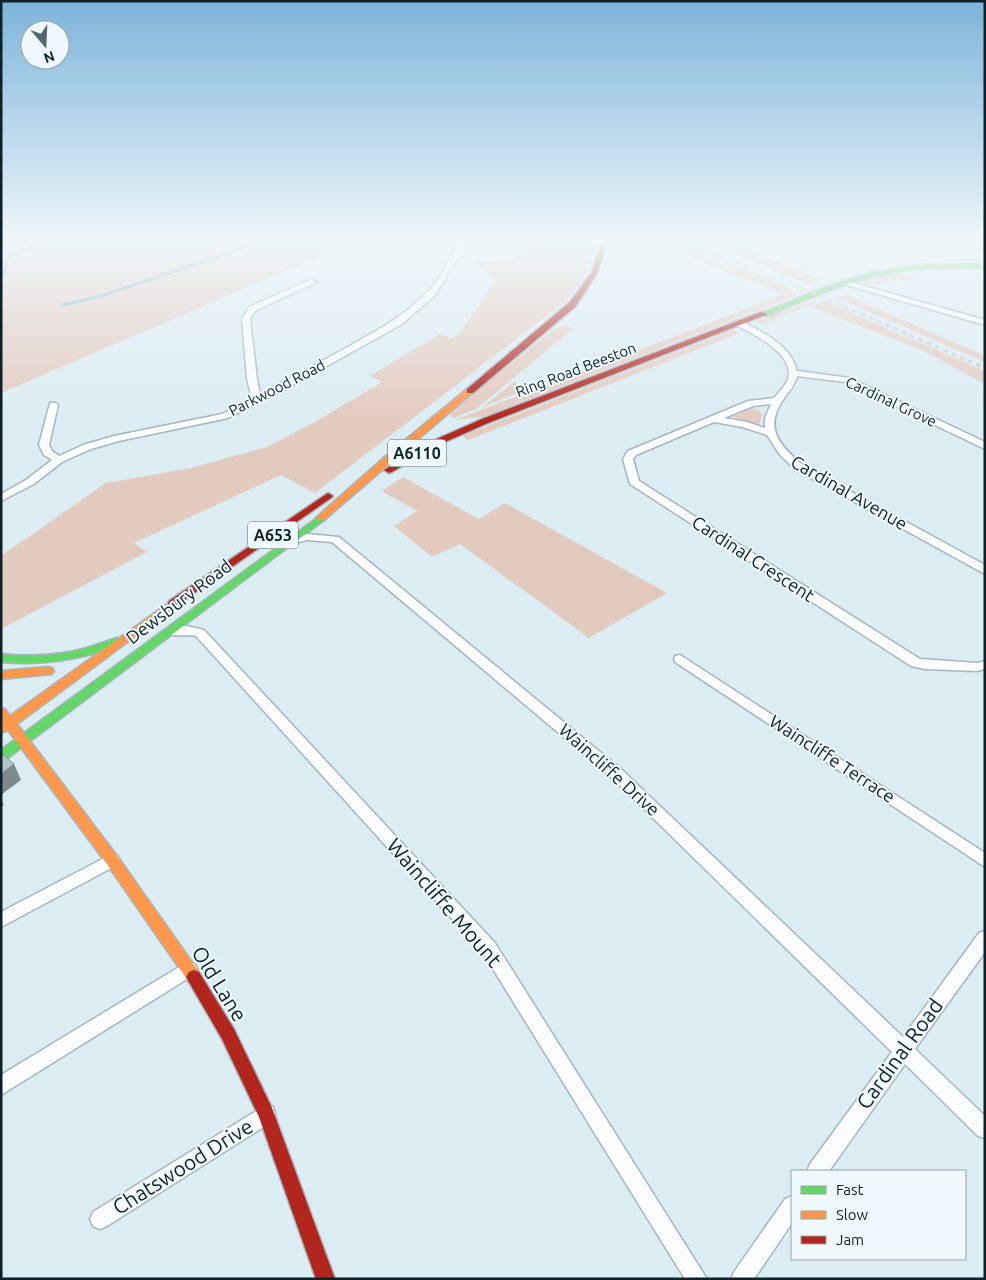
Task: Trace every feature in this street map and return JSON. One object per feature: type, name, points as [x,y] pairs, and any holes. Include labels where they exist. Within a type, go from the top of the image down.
[{"type":"main road","name":"Dewsbury Road","points":[[6,726],[122,640],[325,498],[420,426],[433,421],[500,368],[575,302]]},
{"type":"main road","name":"Ring Road Beeston","points":[[333,509],[400,463],[452,436],[486,421],[794,302]]},
{"type":"main road","name":"Dewsbury Road","points":[[1,757],[333,509],[466,383],[535,336]]},
{"type":"main road","name":"Ring Road Beeston","points":[[433,421],[457,424],[486,421]]},
{"type":"main road","name":"A6110","points":[[420,426],[452,436]]},
{"type":"main road","points":[[1,658],[28,661],[79,654],[122,640]]},
{"type":"main road","points":[[1,675],[86,666],[134,657]]},
{"type":"main road","name":"Old Lane","points":[[1,712],[6,726],[23,740],[112,860],[189,969],[228,1034],[266,1114],[326,1279]]},
{"type":"street","points":[[257,399],[252,379],[246,319],[252,309],[268,302]]},
{"type":"street","name":"Parkwood Road","points":[[1,498],[30,482],[58,460],[87,447],[117,438],[225,416],[292,382],[399,322],[422,302]]},
{"type":"street","points":[[913,302],[985,323]]},
{"type":"street","points":[[945,321],[954,314]]},
{"type":"street","points":[[714,419],[744,424],[769,433],[769,418],[777,401],[791,383],[793,373],[785,356],[767,338],[738,323]]},
{"type":"street","name":"Cardinal Grove","points":[[793,373],[847,380],[985,446]]},
{"type":"street","name":"Cardinal Crescent","points":[[777,401],[751,403],[632,453],[628,459],[634,482],[916,663],[925,666],[977,667],[985,665]]},
{"type":"street","points":[[53,405],[44,445],[48,453],[58,460]]},
{"type":"street","name":"Cardinal Avenue","points":[[769,433],[777,447],[800,468],[985,570]]},
{"type":"street","name":"Waincliffe Drive","points":[[288,542],[307,537],[336,539],[617,774],[985,1129]]},
{"type":"street","name":"Waincliffe Mount","points":[[170,631],[187,630],[200,633],[489,948],[697,1279]]},
{"type":"street","name":"Waincliffe Terrace","points":[[680,658],[985,860]]},
{"type":"street","points":[[1,920],[112,860]]},
{"type":"street","name":"Cardinal Road","points":[[818,1170],[985,938]]},
{"type":"street","points":[[1,1086],[189,969]]},
{"type":"street","name":"Chatswood Drive","points":[[100,1219],[266,1114]]},
{"type":"street","points":[[741,1279],[791,1207]]},
{"type":"shaded area","points":[[1,302],[213,302],[1,393]]},
{"type":"shaded area","points":[[482,302],[565,302],[315,493],[281,475],[134,543],[147,552],[1,629],[1,556],[106,483],[191,468],[267,447],[315,422],[382,382],[370,376],[440,334],[452,338],[460,333]]},
{"type":"shaded area","points":[[765,302],[780,302],[485,416],[455,420]]},
{"type":"shaded area","points":[[812,302],[812,304],[762,324],[757,321]]},
{"type":"shaded area","points":[[827,302],[985,371],[985,384],[924,351],[811,307]]},
{"type":"shaded area","points":[[846,302],[861,302],[985,356],[985,362]]},
{"type":"shaded area","points":[[564,326],[574,328],[476,409],[453,418],[451,416],[449,412],[553,330]]},
{"type":"shaded area","points":[[733,330],[740,333],[468,440],[462,436]]},
{"type":"shaded area","points":[[515,381],[518,385],[530,388],[483,407]]},
{"type":"shaded area","points":[[752,408],[762,413],[760,424],[732,417]]},
{"type":"shaded area","points":[[403,477],[479,519],[505,503],[667,593],[589,638],[460,544],[432,557],[394,526],[417,511],[382,491]]},
{"type":"building","points":[[1,753],[14,764],[1,774]]},
{"type":"waterway","points":[[63,305],[77,302]]},
{"type":"railway","points":[[833,302],[985,368]]},
{"type":"traffic: fast","points":[[764,314],[794,302]]},
{"type":"traffic: fast","points":[[1,757],[321,518]]},
{"type":"traffic: fast","points":[[1,658],[31,660],[60,658],[89,652],[117,642]]},
{"type":"traffic: slow","points":[[321,518],[382,464],[470,391]]},
{"type":"traffic: slow","points":[[1,729],[173,603]]},
{"type":"traffic: slow","points":[[1,675],[48,671]]},
{"type":"traffic: slow","points":[[1,712],[112,860],[194,977]]},
{"type":"traffic: jam","points":[[470,391],[575,302]]},
{"type":"traffic: jam","points":[[389,470],[433,444],[485,421],[764,314]]},
{"type":"traffic: jam","points":[[173,603],[328,496]]},
{"type":"traffic: jam","points":[[194,977],[228,1034],[266,1114],[326,1279]]}]
